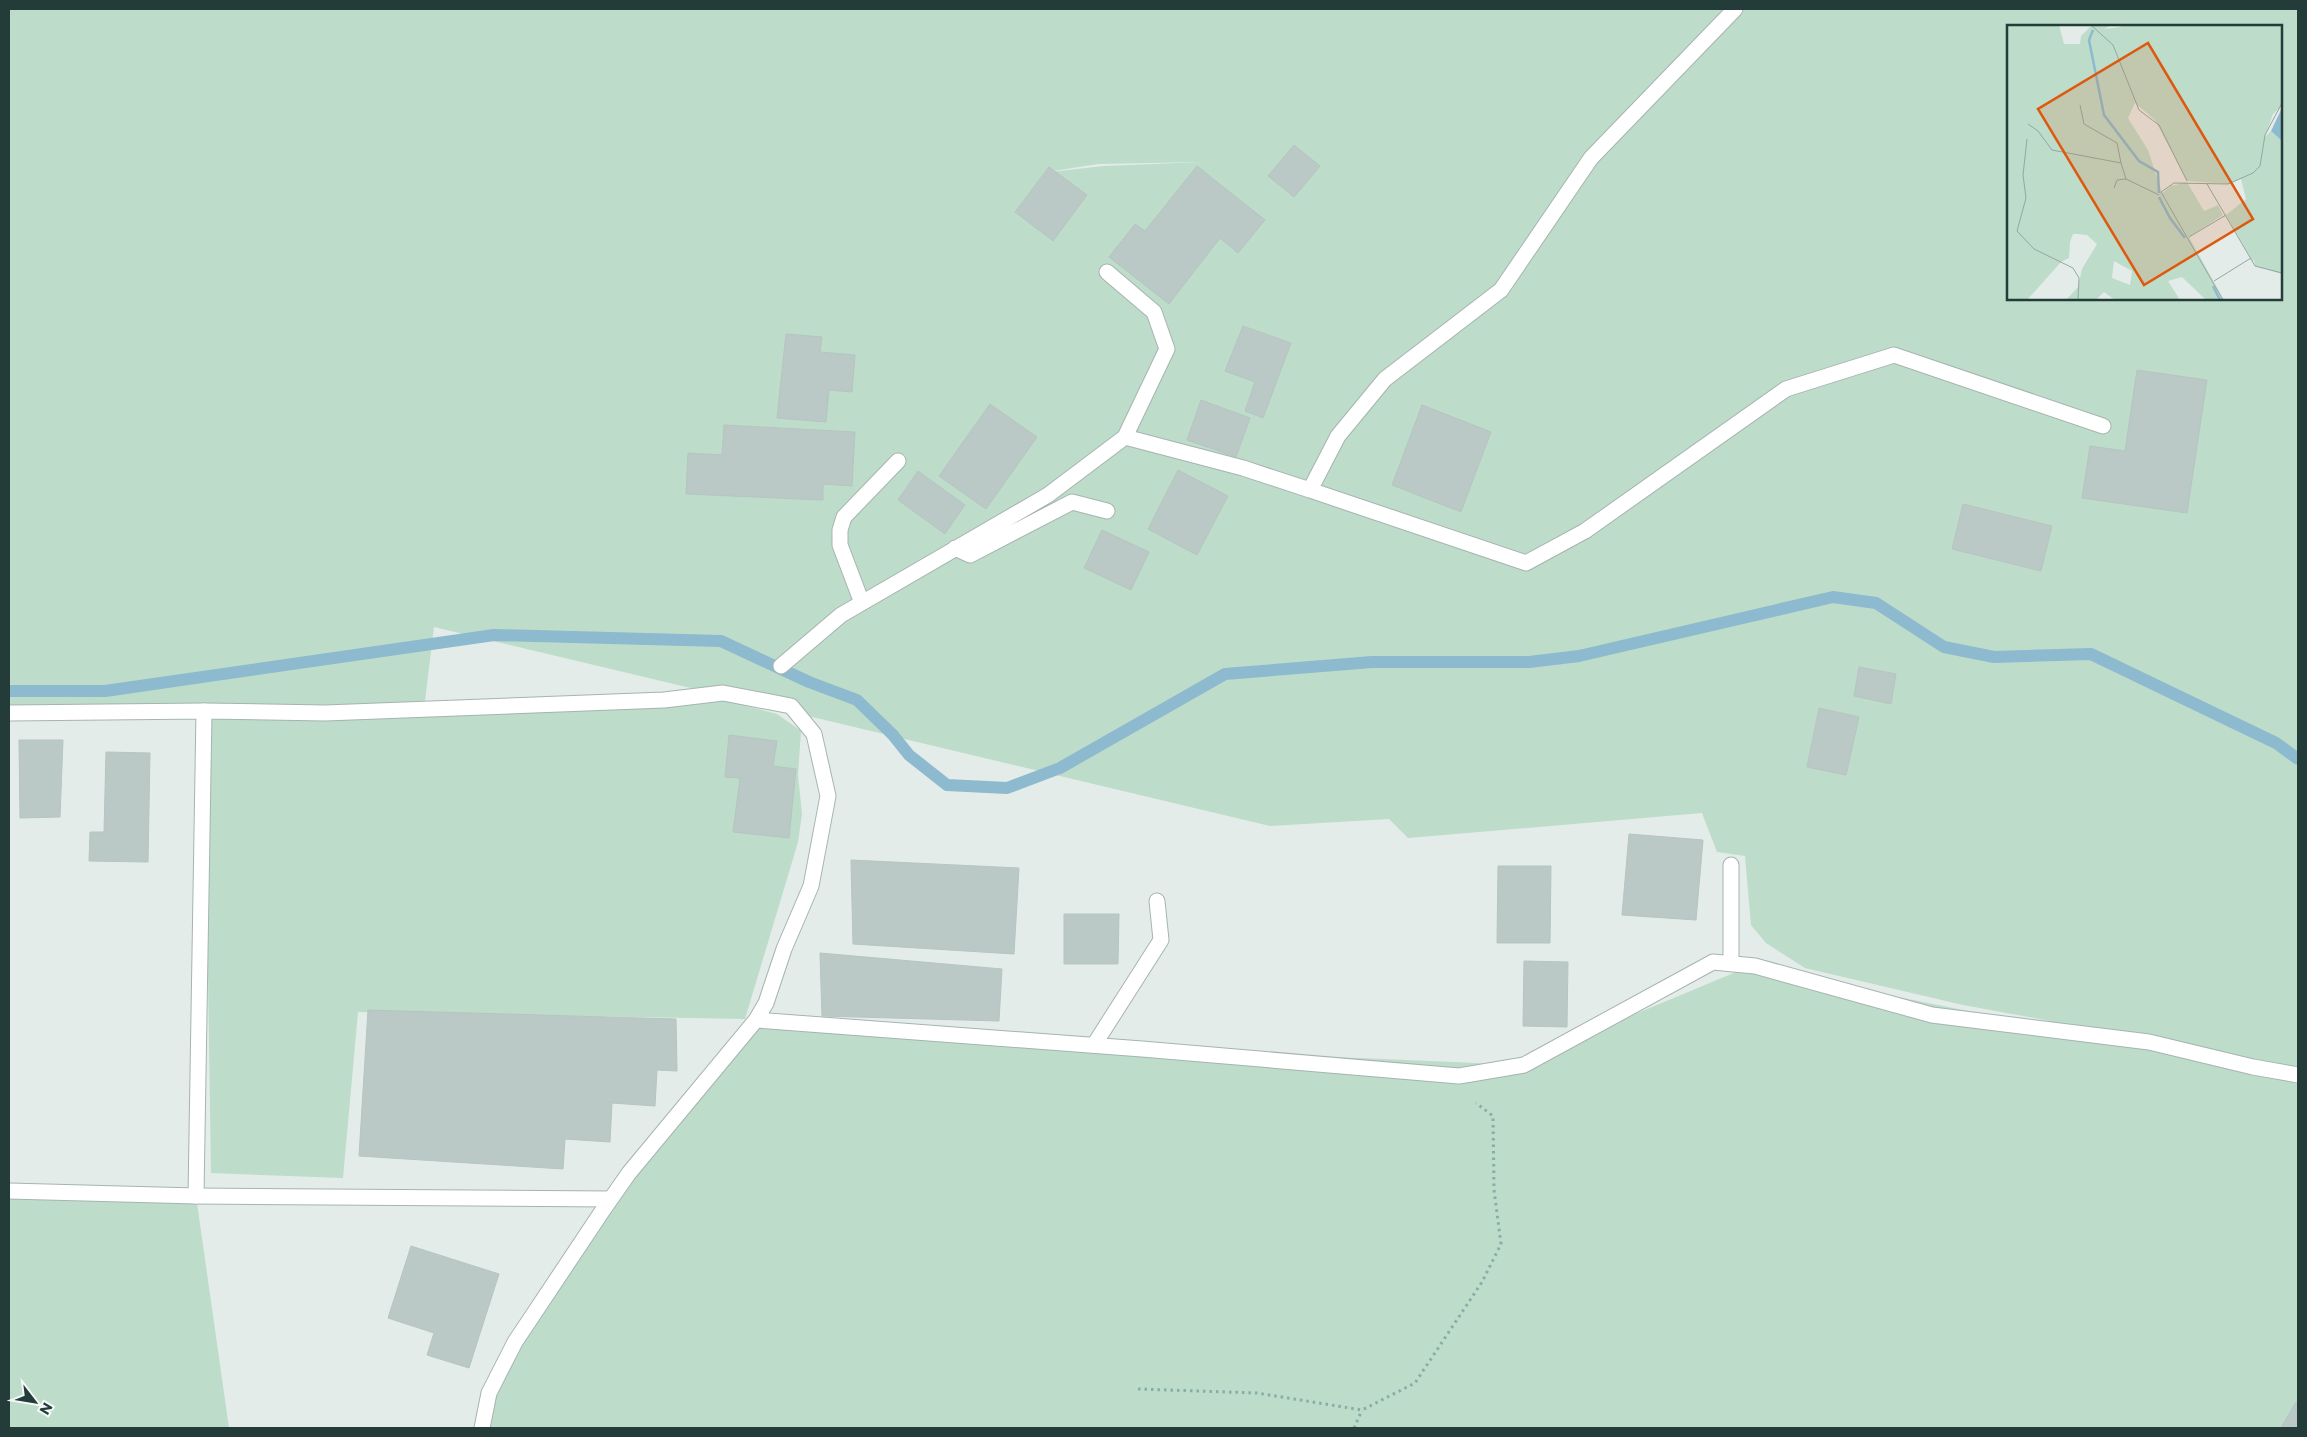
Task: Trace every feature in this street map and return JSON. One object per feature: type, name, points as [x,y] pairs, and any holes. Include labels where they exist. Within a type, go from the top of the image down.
[{"type":"street","points":[[1310,490],[1338,436],[1384,379],[1501,290],[1591,158],[1735,9]]},
{"type":"street","points":[[781,666],[841,615],[1048,495],[1125,437],[1167,349],[1154,312],[1107,272]]},
{"type":"street","points":[[1125,437],[1243,468],[1526,563],[1584,530],[1786,389],[1894,355],[2102,426]]},
{"type":"street","points":[[862,603],[840,545],[840,530],[844,516],[898,461]]},
{"type":"street","points":[[955,548],[970,555],[1072,502],[1107,511]]},
{"type":"street","points":[[9,713],[204,711],[325,713],[664,700],[723,692],[791,706],[814,734],[828,796],[811,886],[784,949],[766,1002],[756,1020],[629,1174],[516,1342],[489,1393],[482,1428]]},
{"type":"street","points":[[196,1196],[204,711]]},
{"type":"street","points":[[1731,865],[1731,964]]},
{"type":"street","points":[[1094,1045],[1161,940],[1157,901]]},
{"type":"street","points":[[756,1020],[1094,1045],[1460,1076],[1524,1065],[1713,962],[1755,966],[1932,1014],[2149,1042],[2253,1067],[2298,1075]]},
{"type":"street","points":[[9,1191],[196,1196],[611,1200]]},
{"type":"path","points":[[1138,1389],[1257,1393],[1362,1410],[1415,1383],[1482,1282],[1501,1244],[1494,1190],[1493,1116],[1440,1074]]},
{"type":"path","points":[[1354,1428],[1362,1410]]},
{"type":"green space","points":[[9,9],[2298,9],[2298,1428],[482,1428],[489,1393],[629,1173],[756,1020],[1142,1049],[1524,1065],[1561,1045],[1748,967],[2133,1044],[2045,1020],[1963,1005],[1805,968],[1766,943],[1751,925],[1745,856],[1717,852],[1702,813],[1408,838],[1389,819],[1270,826],[434,627],[424,709],[704,695],[777,714],[801,731],[798,775],[802,814],[798,842],[745,1019],[358,1012],[343,1178],[211,1173],[204,711],[9,709]],"holes":[[[1202,162],[1104,166],[1041,173],[1098,164]]]},
{"type":"green space","points":[[9,1191],[196,1196],[229,1428],[9,1428]]},
{"type":"building","points":[[1294,145],[1320,166],[1294,197],[1268,176]]},
{"type":"building","points":[[1197,166],[1265,220],[1238,253],[1220,238],[1169,304],[1109,257],[1135,224],[1145,231]]},
{"type":"building","points":[[1049,167],[1087,195],[1053,241],[1015,212]]},
{"type":"building","points":[[1243,326],[1291,343],[1263,418],[1245,411],[1255,382],[1225,371]]},
{"type":"building","points":[[786,334],[822,337],[820,352],[855,355],[852,392],[829,390],[826,422],[777,418]]},
{"type":"building","points":[[2137,370],[2207,380],[2187,513],[2082,498],[2090,446],[2125,451]]},
{"type":"building","points":[[1201,400],[1250,418],[1236,457],[1187,440]]},
{"type":"building","points":[[990,404],[1037,437],[986,509],[939,476]]},
{"type":"building","points":[[1422,405],[1491,432],[1461,512],[1392,485]]},
{"type":"building","points":[[724,425],[855,432],[852,486],[823,484],[823,500],[686,494],[688,453],[722,455]]},
{"type":"building","points":[[1178,470],[1228,496],[1197,555],[1148,529]]},
{"type":"building","points":[[918,471],[965,505],[945,534],[898,500]]},
{"type":"building","points":[[1963,504],[2052,526],[2041,571],[1952,549]]},
{"type":"building","points":[[1102,530],[1149,552],[1131,590],[1084,568]]},
{"type":"building","points":[[1859,667],[1896,674],[1891,704],[1854,696]]},
{"type":"building","points":[[1819,708],[1859,717],[1846,775],[1807,767]]},
{"type":"building","points":[[729,735],[777,741],[773,766],[796,769],[789,838],[733,832],[740,778],[725,777]]},
{"type":"building","points":[[19,740],[63,740],[60,817],[20,818]]},
{"type":"building","points":[[106,752],[150,753],[148,862],[89,861],[90,832],[104,832]]},
{"type":"building","points":[[1629,834],[1703,840],[1696,920],[1622,915]]},
{"type":"building","points":[[851,860],[1019,868],[1014,954],[853,944]]},
{"type":"building","points":[[1498,866],[1551,866],[1550,943],[1497,943]]},
{"type":"building","points":[[1064,914],[1119,914],[1118,964],[1064,964]]},
{"type":"building","points":[[820,953],[1002,969],[999,1021],[822,1016]]},
{"type":"building","points":[[1524,961],[1568,962],[1567,1027],[1523,1026]]},
{"type":"building","points":[[368,1010],[676,1019],[677,1071],[657,1070],[655,1106],[612,1103],[610,1142],[565,1139],[563,1169],[359,1156]]},
{"type":"building","points":[[411,1246],[499,1274],[469,1368],[427,1355],[434,1333],[388,1318]]},
{"type":"building","points":[[2296,1402],[2298,1403],[2298,1428],[2281,1428]]},
{"type":"waterway","points":[[9,691],[105,691],[494,635],[721,641],[809,682],[857,700],[893,735],[909,755],[947,785],[1007,788],[1060,768],[1225,674],[1372,662],[1529,662],[1579,656],[1833,597],[1876,603],[1944,647],[1994,657],[2091,654],[2276,743],[2298,759]]}]
